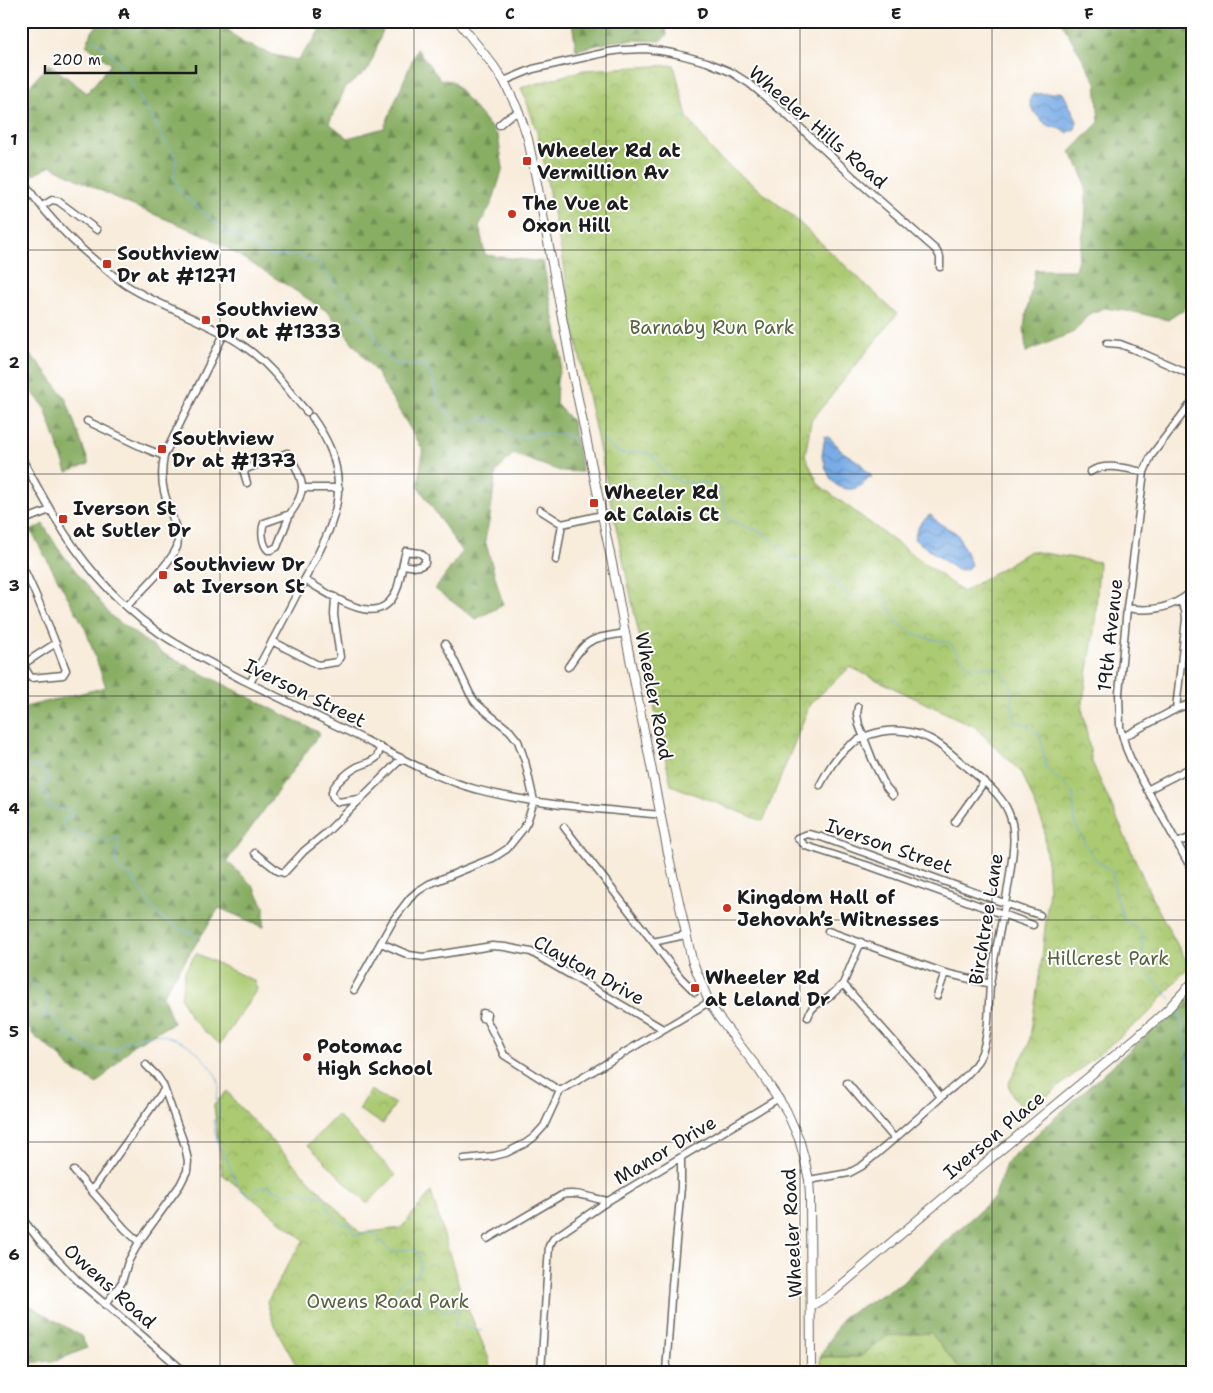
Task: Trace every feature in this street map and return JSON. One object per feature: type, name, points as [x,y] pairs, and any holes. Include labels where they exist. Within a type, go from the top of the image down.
[{"type":"main road","name":"Wheeler Road","points":[[458,21],[504,81],[519,112],[528,139],[661,815],[696,974],[708,1002],[786,1110],[798,1139],[809,1180],[811,1372]]},
{"type":"main road","name":"Iverson Place","points":[[811,1306],[827,1298],[1144,1030],[1166,1011],[1192,983]]},
{"type":"street","name":"Wheeler Hills Road","points":[[504,81],[533,69],[622,50],[646,49],[661,51],[707,62],[730,72],[750,84],[790,117],[851,175],[936,250],[940,257],[940,267]]},
{"type":"street","points":[[499,124],[519,112]]},
{"type":"street","points":[[21,177],[54,222],[90,257],[126,285],[224,334],[247,348],[267,364],[310,414],[328,442],[334,458],[339,488],[330,528],[250,683]]},
{"type":"street","points":[[42,206],[52,200],[58,201],[97,230]]},
{"type":"street","points":[[127,606],[165,565],[177,546],[177,533],[170,514],[163,483],[162,465],[164,456],[224,334]]},
{"type":"street","points":[[1106,343],[1120,344],[1192,375]]},
{"type":"street","name":"19th Avenue","points":[[1192,402],[1151,456],[1144,472],[1127,608],[1119,693],[1122,737],[1132,762],[1192,870]]},
{"type":"street","points":[[87,421],[164,456]]},
{"type":"street","points":[[247,483],[244,473],[246,469],[286,452],[291,458],[302,488],[277,547],[268,550],[264,545],[264,523],[290,514]]},
{"type":"street","name":"Iverson Street","points":[[21,457],[50,510],[95,574],[127,606],[156,630],[205,661],[459,784],[534,801],[661,815]]},
{"type":"street","points":[[1090,472],[1096,468],[1103,467],[1144,472]]},
{"type":"street","points":[[302,488],[339,488]]},
{"type":"street","points":[[21,521],[50,510]]},
{"type":"street","points":[[540,510],[562,524],[602,515]]},
{"type":"street","points":[[556,560],[562,524]]},
{"type":"street","points":[[21,564],[56,643],[66,670],[63,675],[31,678],[24,668],[24,663],[56,643]]},
{"type":"street","points":[[304,580],[361,610],[372,610],[383,607],[391,600],[397,590],[403,566]]},
{"type":"street","points":[[21,585],[29,582]]},
{"type":"street","points":[[1127,608],[1152,610],[1164,607],[1180,600],[1192,591]]},
{"type":"street","points":[[272,641],[318,666],[337,662],[340,657],[334,615],[335,597]]},
{"type":"street","points":[[1176,709],[1188,631],[1186,614],[1180,600]]},
{"type":"street","points":[[568,667],[588,642],[625,633]]},
{"type":"street","points":[[354,990],[402,908],[418,891],[435,881],[493,858],[507,848],[522,829],[534,801],[525,761],[518,741],[510,731],[475,702],[445,644]]},
{"type":"street","points":[[1122,737],[1176,709],[1192,703]]},
{"type":"street","points":[[858,707],[858,719],[879,775],[893,795]]},
{"type":"street","name":"Birchtree Lane","points":[[809,1180],[856,1170],[862,1166],[896,1139],[964,1078],[981,1055],[985,1043],[991,984],[1006,903],[1012,856],[1013,828],[1004,804],[984,782],[944,749],[927,738],[904,731],[880,731],[864,736],[841,752],[820,784]]},
{"type":"street","points":[[360,799],[338,802],[332,795],[332,791],[335,785],[351,770],[374,760],[378,756],[380,747]]},
{"type":"street","points":[[256,853],[278,871],[284,873],[304,851],[326,833],[402,758]]},
{"type":"street","points":[[1148,790],[1192,767]]},
{"type":"street","points":[[955,822],[984,782]]},
{"type":"street","points":[[564,827],[684,982],[694,992]]},
{"type":"street","name":"Iverson Street","points":[[1034,925],[872,867],[806,846],[797,838],[808,834],[821,837],[1040,915]]},
{"type":"street","points":[[1177,843],[1192,837]]},
{"type":"street","points":[[828,931],[945,973],[991,984]]},
{"type":"street","points":[[653,942],[686,935]]},
{"type":"street","points":[[808,1017],[816,1005],[828,998],[843,984],[861,942]]},
{"type":"street","name":"Clayton Drive","points":[[381,943],[409,955],[423,957],[492,946],[531,952],[663,1029]]},
{"type":"street","points":[[937,996],[945,973]]},
{"type":"street","points":[[843,984],[941,1097]]},
{"type":"street","points":[[464,1159],[494,1156],[519,1147],[534,1137],[548,1120],[560,1091],[708,1002]]},
{"type":"street","points":[[486,1019],[504,1055],[560,1091]]},
{"type":"street","points":[[105,1305],[122,1282],[128,1262],[139,1242],[180,1185],[188,1161],[185,1146],[158,1076],[146,1065]]},
{"type":"street","points":[[847,1083],[896,1139]]},
{"type":"street","points":[[92,1190],[164,1090]]},
{"type":"street","name":"Manor Drive","points":[[540,1372],[550,1246],[554,1238],[608,1201],[779,1098]]},
{"type":"street","points":[[666,1372],[681,1187],[681,1158]]},
{"type":"street","points":[[74,1171],[139,1242]]},
{"type":"street","points":[[488,1239],[562,1195],[579,1194],[608,1201]]},
{"type":"street","name":"Owens Road","points":[[21,1217],[39,1240],[78,1281],[185,1372]]},
{"type":"green space","points":[[100,21],[224,21],[224,26],[243,43],[274,55],[297,60],[314,40],[324,21],[386,21],[369,69],[346,87],[329,123],[348,138],[384,128],[417,49],[440,79],[452,81],[498,136],[503,168],[492,203],[479,226],[485,255],[543,262],[562,359],[557,380],[556,404],[572,421],[582,472],[560,471],[513,454],[496,472],[485,540],[503,605],[476,619],[435,589],[462,552],[418,486],[423,450],[376,372],[328,312],[207,236],[124,202],[51,166],[33,175],[21,157],[21,96],[49,64],[87,93],[111,64],[86,45]]},
{"type":"green space","points":[[572,21],[659,21],[666,26],[667,35],[661,41],[614,41],[576,50]]},
{"type":"green space","points":[[1061,21],[1192,21],[1192,294],[1184,309],[1168,320],[1134,312],[1104,308],[1089,314],[1074,332],[1026,352],[1024,327],[1035,270],[1075,270],[1083,237],[1086,215],[1086,192],[1083,177],[1070,152],[1099,122],[1096,82]]},
{"type":"green space","name":"Barnaby Run Park","points":[[674,65],[687,117],[716,156],[789,213],[897,314],[811,421],[805,456],[819,485],[963,592],[1030,551],[1099,562],[1095,625],[1082,707],[1092,762],[1153,900],[1189,966],[1149,1013],[1023,1116],[1008,1085],[1029,1044],[1042,957],[1049,889],[1044,826],[1022,773],[975,727],[850,667],[810,704],[763,821],[671,785],[571,315],[564,264],[541,145],[521,88],[584,70]]},
{"type":"green space","points":[[21,347],[39,363],[66,399],[89,464],[67,472],[44,406],[21,380]]},
{"type":"green space","points":[[43,524],[57,547],[111,616],[162,653],[320,733],[227,861],[253,886],[264,906],[264,927],[219,908],[163,995],[173,1023],[133,1045],[97,1084],[68,1067],[63,1059],[33,1035],[21,1015],[21,708],[106,687],[85,628],[31,531]]},
{"type":"green space","points":[[196,953],[254,981],[257,989],[220,1044],[190,1017],[181,998],[185,971]]},
{"type":"green space","points":[[1192,994],[1192,1372],[962,1372],[931,1333],[887,1336],[860,1357],[820,1357],[843,1317],[901,1284],[994,1198],[1007,1161]]},
{"type":"green space","points":[[370,1090],[395,1104],[383,1124],[359,1110]]},
{"type":"green space","name":"Owens Road Park","points":[[227,1091],[237,1104],[360,1233],[401,1228],[431,1192],[460,1289],[489,1359],[490,1372],[302,1372],[274,1325],[267,1302],[304,1240],[222,1174],[214,1105]]},
{"type":"green space","points":[[337,1115],[396,1175],[367,1204],[308,1145]]},
{"type":"green space","points":[[21,1300],[81,1336],[87,1348],[56,1361],[21,1363]]},
{"type":"green space","points":[[931,1333],[962,1372],[820,1372],[820,1357],[860,1357],[887,1336]]},
{"type":"water","points":[[1063,93],[1077,122],[1075,129],[1067,133],[1056,127],[1048,126],[1031,107],[1030,102],[1033,94]]},
{"type":"water","points":[[825,436],[830,438],[840,450],[860,463],[872,477],[868,477],[857,488],[847,489],[837,486],[829,476],[824,464],[826,461],[823,461]]},
{"type":"water","points":[[930,515],[957,535],[971,565],[968,568],[957,570],[914,539],[919,526]]},
{"type":"waterway","points":[[93,39],[111,53],[121,66],[167,143],[176,160],[173,178],[182,194],[225,231],[272,256],[296,255],[318,262],[333,283],[371,326],[379,346],[393,363],[424,365],[432,377],[437,400],[462,428],[483,419],[495,420],[508,433],[522,438],[536,433],[565,434],[577,439]]},
{"type":"waterway","points":[[600,437],[613,449],[623,454],[639,451],[653,455],[662,471],[681,482],[702,482],[719,488],[728,518],[764,533],[787,556],[808,561],[833,580],[849,596],[884,596],[895,619],[908,630],[928,638],[949,642],[969,666],[1000,669],[1011,686],[1014,722],[1026,724],[1040,735],[1046,768],[1073,793],[1075,823],[1082,838],[1093,857],[1112,872],[1116,897],[1124,919],[1143,934],[1143,950],[1139,963],[1171,999]]},
{"type":"waterway","points":[[21,763],[39,768],[46,773],[49,782],[40,788],[42,792],[48,794],[48,806],[71,811],[73,815],[65,818],[62,823],[68,831],[81,834],[93,841],[101,836],[107,843],[115,837],[119,838],[115,863],[121,871],[132,877],[159,916],[180,929],[190,932],[197,939]]},
{"type":"waterway","points":[[21,957],[24,965],[21,973]]},
{"type":"waterway","points":[[21,976],[38,987],[47,998],[49,1003],[42,1017],[51,1015],[56,1018],[63,1031],[88,1049],[102,1051],[107,1048],[118,1051],[121,1044],[125,1042],[152,1035],[162,1035],[192,1047],[218,1079],[219,1087],[216,1098],[220,1109],[214,1120],[215,1132],[237,1184],[244,1193],[248,1196],[266,1186],[286,1194],[301,1192],[322,1196],[330,1211],[342,1224],[350,1224],[354,1235],[367,1232],[378,1235],[383,1245],[392,1251],[415,1249],[419,1255],[421,1266],[416,1276],[402,1282],[395,1296],[402,1298],[408,1306],[418,1311],[428,1304],[437,1305],[441,1311],[457,1309],[460,1316],[454,1324],[482,1331]]},
{"type":"waterway","points":[[1180,1008],[1188,1068],[1190,1161],[1192,1163]]},
{"type":"place","name":"Wheeler Rd at Vermillion Av","points":[[527,161]]},
{"type":"place","name":"The Vue at Oxon Hill","points":[[512,214]]},
{"type":"place","name":"Southview Dr at #1271","points":[[107,264]]},
{"type":"place","name":"Southview Dr at #1333","points":[[206,320]]},
{"type":"place","name":"Southview Dr at #1373","points":[[162,449]]},
{"type":"place","name":"Wheeler Rd at Calais Ct","points":[[594,503]]},
{"type":"place","name":"Iverson St at Sutler Dr","points":[[63,519]]},
{"type":"place","name":"Southview Dr at Iverson St","points":[[163,575]]},
{"type":"place","name":"Kingdom Hall of Jehovah’s Witnesses","points":[[727,908]]},
{"type":"place","name":"Wheeler Rd at Leland Dr","points":[[695,988]]},
{"type":"place","name":"Potomac High School","points":[[307,1057]]},
{"type":"park label","name":"Hillcrest Park","points":[[1108,958]]}]
